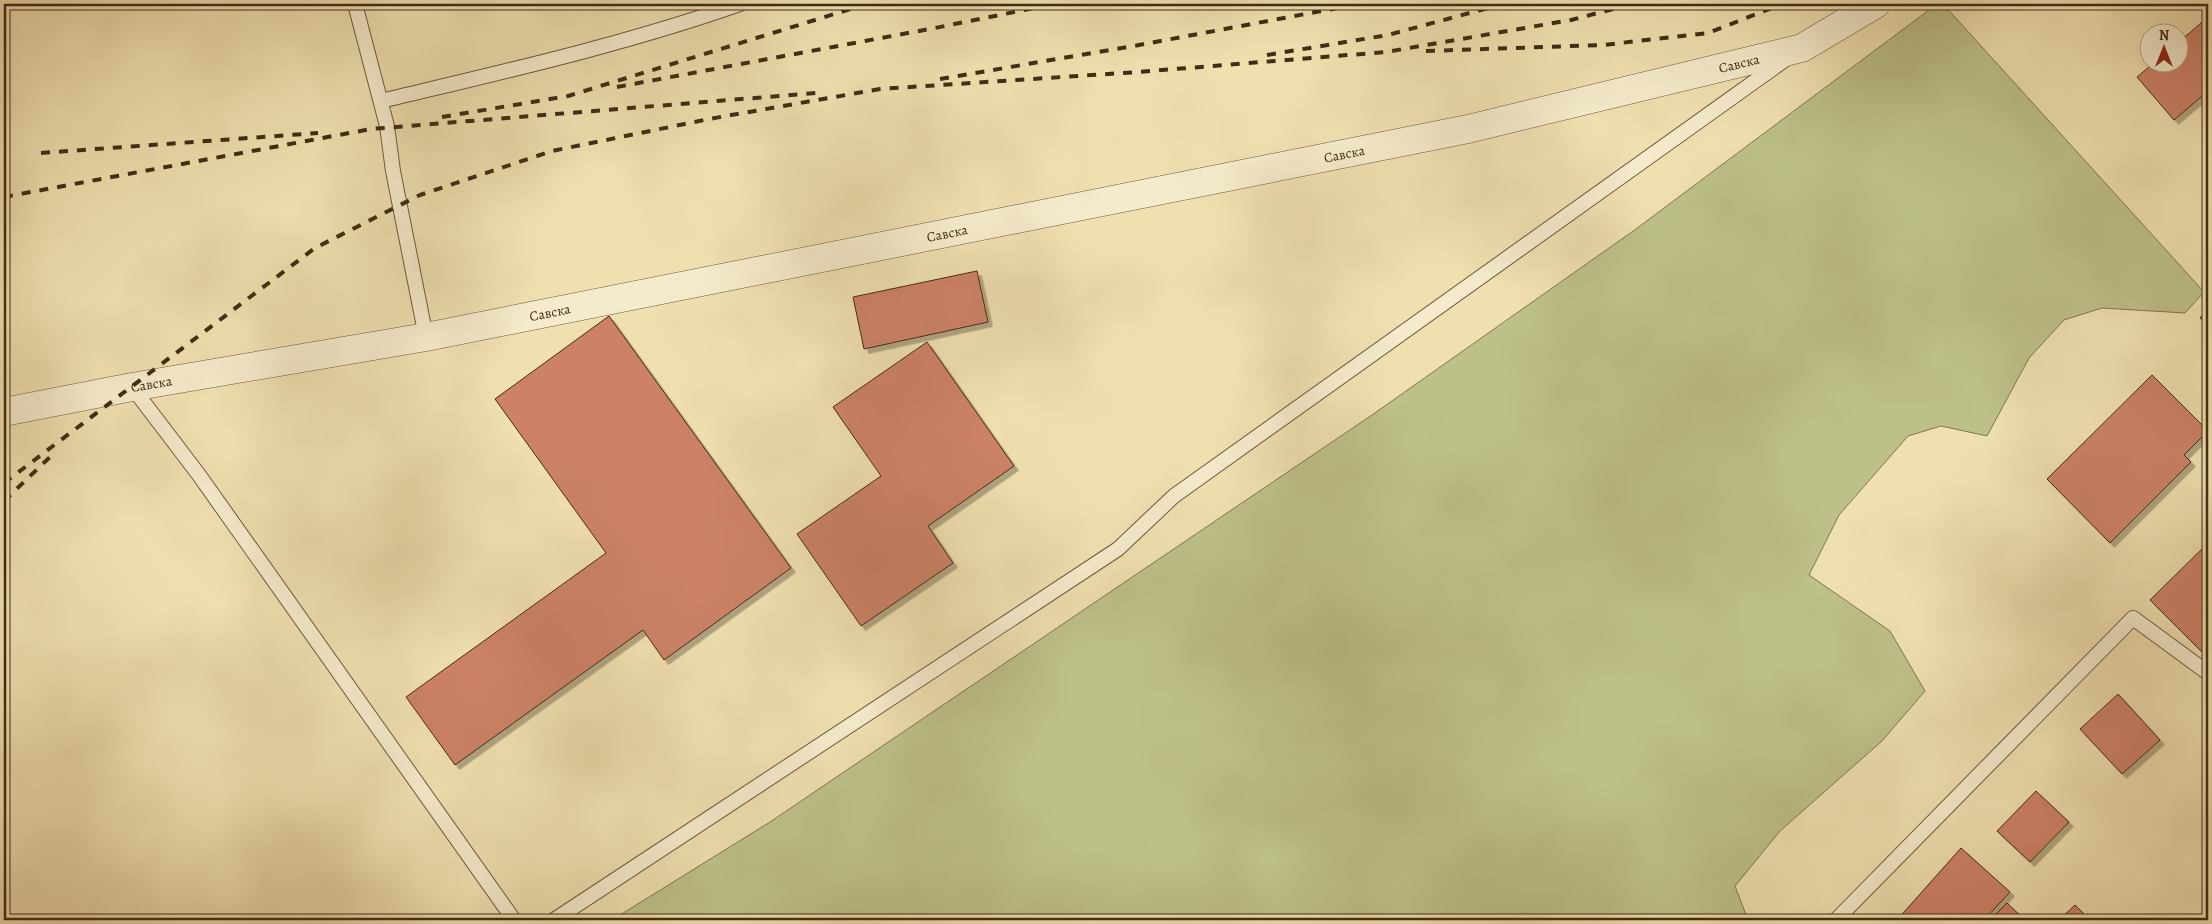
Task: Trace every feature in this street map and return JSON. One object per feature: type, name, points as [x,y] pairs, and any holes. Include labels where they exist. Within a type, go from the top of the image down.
[{"type":"street","name":"Савска","points":[[4,412],[132,387],[426,337],[1468,129],[1802,48],[1876,4]]},
{"type":"lane","points":[[355,4],[387,126],[393,171],[426,337]]},
{"type":"lane","points":[[381,101],[555,60],[695,20],[740,4]]},
{"type":"lane","points":[[554,920],[1118,549],[1166,501],[1802,48]]},
{"type":"lane","points":[[132,387],[200,475],[514,920]]},
{"type":"lane","points":[[1836,920],[2133,618],[2208,674]]},
{"type":"green space","points":[[1937,4],[1943,4],[2204,292],[2185,313],[2102,308],[2064,320],[2029,358],[1987,436],[1941,426],[1908,436],[1839,515],[1809,575],[1890,631],[1925,691],[1882,741],[1780,831],[1735,886],[1748,920],[612,920],[770,822],[1372,415],[1636,229]]},
{"type":"building","points":[[2208,17],[2208,91],[2174,120],[2137,77],[2143,72],[2190,72],[2190,32]]},
{"type":"building","points":[[977,271],[988,322],[864,349],[853,297]]},
{"type":"building","points":[[2208,308],[2208,325],[2200,318]]},
{"type":"building","points":[[609,316],[791,568],[664,660],[643,630],[455,765],[406,697],[606,553],[495,399]]},
{"type":"building","points":[[927,342],[1014,466],[928,526],[953,563],[861,626],[797,534],[881,476],[833,407]]},
{"type":"building","points":[[2152,375],[2208,431],[2184,455],[2191,462],[2110,543],[2047,479]]},
{"type":"building","points":[[2208,543],[2208,658],[2150,600]]},
{"type":"building","points":[[2118,694],[2160,740],[2122,774],[2080,729]]},
{"type":"building","points":[[2036,791],[2069,822],[2030,862],[1997,831]]},
{"type":"building","points":[[1961,848],[2010,892],[1984,920],[1897,920]]},
{"type":"building","points":[[2007,903],[2025,920],[1990,920]]},
{"type":"building","points":[[2075,905],[2090,920],[2059,920]]},
{"type":"railway","points":[[442,117],[568,96],[867,4]]},
{"type":"railway","points":[[617,87],[1054,4]]},
{"type":"railway","points":[[940,79],[1139,45],[1359,4]]},
{"type":"railway","points":[[1267,55],[1388,35],[1503,4]]},
{"type":"railway","points":[[4,483],[315,248],[420,195],[552,151],[709,119],[880,89],[1138,72],[1386,52],[1571,20],[1632,4]]},
{"type":"railway","points":[[1426,51],[1603,45],[1708,33],[1782,4]]},
{"type":"railway","points":[[4,197],[371,129],[816,93]]},
{"type":"railway","points":[[41,153],[318,133]]},
{"type":"railway","points":[[4,501],[51,456]]}]
